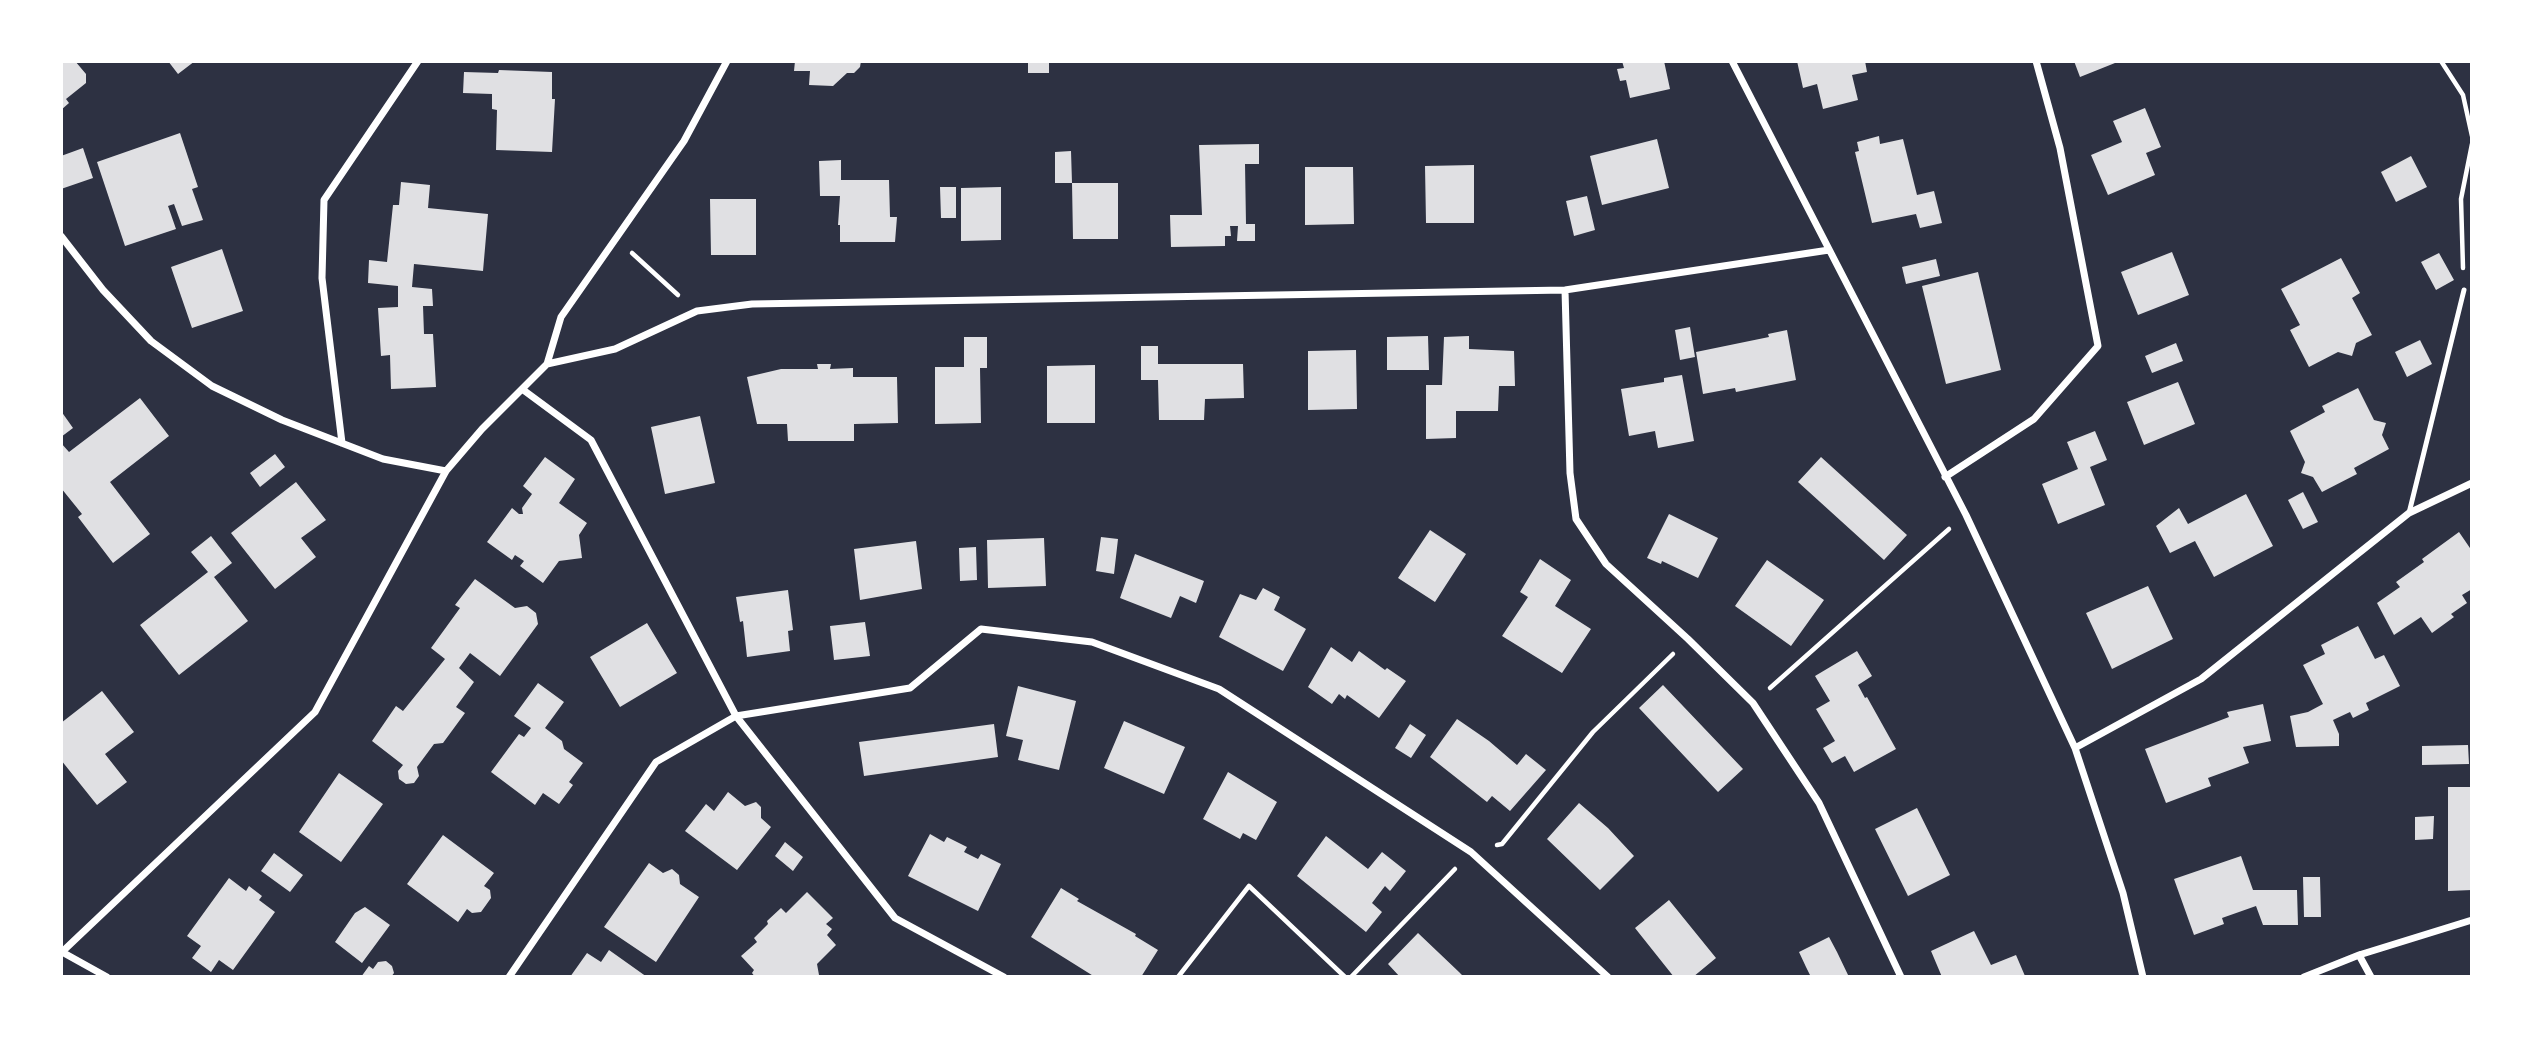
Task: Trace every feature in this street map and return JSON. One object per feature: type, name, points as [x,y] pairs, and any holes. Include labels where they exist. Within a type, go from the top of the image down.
[{"type":"street","points":[[342,443],[321,278],[324,200],[418,61]]},
{"type":"street","points":[[107,977],[62,952],[315,712],[446,471],[482,429],[547,364],[561,317],[684,141],[727,61]]},
{"type":"street","points":[[1732,61],[1966,515],[2075,748],[2123,893],[2143,977]]},
{"type":"street","points":[[1945,477],[2034,419],[2098,346],[2060,148],[2036,61]]},
{"type":"street","points":[[61,236],[103,290],[151,341],[212,386],[282,420],[383,459],[446,471]]},
{"type":"street","points":[[547,364],[615,349],[697,311],[766,303],[1565,290],[1829,250]]},
{"type":"street","points":[[1565,290],[1570,473],[1576,519],[1606,564],[1753,703],[1819,803],[1901,977]]},
{"type":"street","points":[[522,389],[591,440],[736,716],[895,918],[1004,977]]},
{"type":"street","points":[[2075,748],[2201,679],[2409,513],[2472,483]]},
{"type":"street","points":[[509,977],[656,762],[736,716],[910,688],[981,629],[1092,642],[1219,689],[1471,852],[1608,977]]},
{"type":"street","points":[[2304,977],[2359,955],[2472,920]]},
{"type":"street","points":[[2359,955],[2371,977]]},
{"type":"lane","points":[[2409,513],[2464,290]]},
{"type":"path","points":[[2441,61],[2463,95],[2472,136]]},
{"type":"path","points":[[2464,290],[2461,199],[2472,144]]},
{"type":"path","points":[[616,239],[697,311]]},
{"type":"path","points":[[1753,703],[1966,515]]},
{"type":"path","points":[[1502,844],[1593,732],[1688,639]]},
{"type":"path","points":[[1351,977],[1471,852]]},
{"type":"path","points":[[1178,977],[1249,886],[1345,977]]},
{"type":"building","points":[[61,61],[75,61],[86,74],[86,83],[66,99],[69,103],[61,110]]},
{"type":"building","points":[[168,61],[195,61],[178,74]]},
{"type":"building","points":[[795,61],[861,61],[860,67],[854,73],[847,73],[833,86],[809,85],[810,71],[794,71]]},
{"type":"building","points":[[1028,61],[1049,61],[1049,73],[1028,73]]},
{"type":"building","points":[[1622,61],[1664,61],[1670,89],[1630,98],[1626,80],[1620,81],[1617,69],[1624,68]]},
{"type":"building","points":[[1797,61],[1865,61],[1867,72],[1852,75],[1858,100],[1823,109],[1817,84],[1803,88]]},
{"type":"building","points":[[2074,61],[2120,61],[2080,77]]},
{"type":"building","points":[[499,70],[552,72],[552,99],[555,99],[552,152],[496,150],[497,110],[492,109],[492,94],[463,93],[464,72],[498,73]]},
{"type":"building","points":[[2145,108],[2161,147],[2146,153],[2155,175],[2108,195],[2091,155],[2122,142],[2113,121]]},
{"type":"building","points":[[180,133],[198,187],[192,189],[203,220],[182,226],[174,204],[168,206],[176,229],[125,246],[97,162]]},
{"type":"building","points":[[1879,136],[1880,144],[1903,139],[1917,195],[1934,191],[1942,223],[1920,228],[1916,214],[1872,223],[1855,152],[1859,151],[1857,142]]},
{"type":"building","points":[[1657,139],[1669,188],[1602,205],[1590,156]]},
{"type":"building","points":[[1259,144],[1259,164],[1245,164],[1246,224],[1255,224],[1255,241],[1237,241],[1238,226],[1230,226],[1231,236],[1225,236],[1225,246],[1171,247],[1170,215],[1202,215],[1199,145]]},
{"type":"building","points":[[83,148],[93,178],[61,189],[61,156]]},
{"type":"building","points":[[1071,151],[1072,183],[1055,183],[1055,152]]},
{"type":"building","points":[[2411,156],[2427,187],[2396,202],[2381,172]]},
{"type":"building","points":[[841,160],[841,180],[889,180],[890,217],[897,217],[895,242],[840,242],[840,196],[820,196],[819,161]]},
{"type":"building","points":[[1474,165],[1474,223],[1426,223],[1425,166]]},
{"type":"building","points":[[1305,167],[1353,167],[1354,224],[1305,225]]},
{"type":"building","points":[[401,182],[430,185],[428,208],[488,214],[483,271],[414,264],[412,287],[432,289],[433,306],[423,306],[424,334],[433,334],[436,387],[391,389],[390,355],[381,356],[378,308],[398,307],[398,286],[368,283],[369,260],[387,262],[393,205],[399,205]]},
{"type":"building","points":[[1072,183],[1118,183],[1118,239],[1073,239]]},
{"type":"building","points":[[940,187],[956,187],[956,218],[941,218]]},
{"type":"building","points":[[1001,187],[1001,240],[961,241],[961,188]]},
{"type":"building","points":[[1587,196],[1595,230],[1574,236],[1566,201]]},
{"type":"building","points":[[710,199],[756,199],[756,255],[711,255]]},
{"type":"building","points":[[222,249],[243,311],[192,328],[171,267]]},
{"type":"building","points":[[2172,252],[2189,295],[2138,315],[2121,272]]},
{"type":"building","points":[[2439,253],[2454,280],[2436,290],[2421,262]]},
{"type":"building","points":[[2341,258],[2360,293],[2352,298],[2372,335],[2356,343],[2352,356],[2338,352],[2309,367],[2290,330],[2300,325],[2281,289]]},
{"type":"building","points":[[1936,259],[1940,276],[1906,284],[1902,267]]},
{"type":"building","points":[[1978,272],[2001,370],[1946,384],[1922,286]]},
{"type":"building","points":[[1690,327],[1695,357],[1680,360],[1675,330]]},
{"type":"building","points":[[1787,330],[1796,380],[1736,392],[1735,388],[1703,394],[1696,352],[1769,337],[1768,334]]},
{"type":"building","points":[[1428,336],[1429,370],[1387,370],[1387,337]]},
{"type":"building","points":[[1469,336],[1469,349],[1514,351],[1515,386],[1499,386],[1498,411],[1456,411],[1456,438],[1426,439],[1426,385],[1442,385],[1444,337]]},
{"type":"building","points":[[964,337],[987,337],[987,368],[980,368],[981,423],[935,424],[935,367],[964,367]]},
{"type":"building","points":[[2420,340],[2432,364],[2407,377],[2395,352]]},
{"type":"building","points":[[2176,343],[2183,361],[2152,373],[2145,356]]},
{"type":"building","points":[[1141,346],[1158,346],[1158,364],[1243,364],[1244,398],[1205,399],[1204,420],[1159,420],[1158,380],[1141,380]]},
{"type":"building","points":[[1356,350],[1357,409],[1308,410],[1308,351]]},
{"type":"building","points":[[817,364],[831,364],[830,369],[853,368],[853,377],[897,377],[898,423],[854,424],[854,441],[788,441],[787,424],[757,424],[747,377],[781,369],[818,369]]},
{"type":"building","points":[[1095,365],[1095,423],[1047,423],[1047,366]]},
{"type":"building","points":[[1682,375],[1694,441],[1658,448],[1655,431],[1629,436],[1621,389],[1664,382],[1664,378]]},
{"type":"building","points":[[2178,382],[2195,424],[2144,445],[2127,402]]},
{"type":"building","points":[[2358,388],[2374,420],[2386,423],[2382,435],[2389,449],[2354,468],[2357,474],[2322,492],[2313,477],[2301,473],[2305,462],[2290,431],[2325,412],[2322,406]]},
{"type":"building","points":[[140,398],[169,436],[110,482],[150,534],[113,563],[78,517],[82,514],[61,488],[61,443],[69,452]]},
{"type":"building","points":[[61,411],[73,428],[61,437]]},
{"type":"building","points":[[700,416],[715,483],[665,494],[651,427]]},
{"type":"building","points":[[2095,431],[2107,460],[2090,467],[2105,505],[2058,524],[2042,484],[2078,469],[2067,442]]},
{"type":"building","points":[[275,454],[285,467],[260,487],[250,473]]},
{"type":"building","points":[[545,457],[575,479],[559,503],[587,523],[579,535],[582,558],[559,561],[543,583],[520,566],[524,561],[515,555],[512,560],[487,542],[512,508],[523,514],[522,508],[532,494],[523,486]]},
{"type":"building","points":[[1821,457],[1907,535],[1884,560],[1798,482]]},
{"type":"building","points":[[296,482],[326,520],[301,538],[316,557],[275,589],[231,533]]},
{"type":"building","points":[[2303,492],[2318,522],[2303,529],[2288,500]]},
{"type":"building","points":[[2246,494],[2273,546],[2214,577],[2195,541],[2170,553],[2156,526],[2179,508],[2188,524]]},
{"type":"building","points":[[1669,514],[1718,538],[1698,578],[1662,561],[1661,564],[1647,558]]},
{"type":"building","points":[[1430,530],[1466,554],[1435,602],[1398,578]]},
{"type":"building","points":[[2459,532],[2472,551],[2472,589],[2462,595],[2467,603],[2451,614],[2454,617],[2432,633],[2421,617],[2394,635],[2377,603],[2400,587],[2396,582],[2424,562],[2422,559]]},
{"type":"building","points":[[211,536],[232,563],[214,577],[248,621],[179,675],[140,625],[208,572],[191,552]]},
{"type":"building","points":[[1101,537],[1118,539],[1114,574],[1096,571]]},
{"type":"building","points":[[1044,538],[1046,586],[988,588],[987,540]]},
{"type":"building","points":[[916,541],[922,589],[860,600],[854,549]]},
{"type":"building","points":[[976,547],[977,580],[960,581],[959,548]]},
{"type":"building","points":[[1135,554],[1204,581],[1196,603],[1180,596],[1171,618],[1120,598]]},
{"type":"building","points":[[1540,559],[1571,580],[1555,606],[1591,629],[1562,673],[1502,636],[1528,597],[1520,592]]},
{"type":"building","points":[[1767,560],[1824,600],[1791,646],[1735,606]]},
{"type":"building","points":[[475,579],[515,608],[527,606],[536,613],[538,624],[500,676],[470,653],[459,668],[474,682],[456,707],[465,713],[443,743],[434,744],[417,767],[419,776],[414,783],[406,784],[399,779],[398,771],[403,765],[372,741],[396,706],[403,711],[445,659],[431,648],[460,608],[455,605]]},
{"type":"building","points":[[2148,586],[2173,639],[2112,669],[2086,613]]},
{"type":"building","points":[[1263,588],[1280,597],[1274,610],[1306,629],[1283,671],[1219,637],[1240,594],[1256,600]]},
{"type":"building","points":[[788,590],[793,630],[788,631],[790,651],[747,657],[743,621],[740,622],[736,597]]},
{"type":"building","points":[[865,622],[870,656],[834,660],[830,626]]},
{"type":"building","points":[[647,623],[677,673],[620,707],[590,657]]},
{"type":"building","points":[[2358,626],[2375,659],[2384,655],[2400,686],[2366,703],[2369,710],[2353,718],[2350,712],[2333,720],[2339,734],[2339,746],[2296,747],[2290,716],[2308,712],[2323,704],[2303,665],[2325,654],[2321,645]]},
{"type":"building","points":[[1331,647],[1352,662],[1359,651],[1406,681],[1379,718],[1347,695],[1345,699],[1339,694],[1332,704],[1308,687]]},
{"type":"building","points":[[1857,651],[1872,676],[1858,685],[1896,749],[1854,772],[1845,756],[1832,763],[1823,748],[1835,741],[1816,709],[1830,701],[1815,676]]},
{"type":"building","points":[[538,683],[564,702],[545,728],[562,741],[564,749],[583,763],[569,782],[573,785],[559,804],[543,793],[535,805],[491,772],[519,734],[524,737],[531,728],[514,716]]},
{"type":"building","points":[[1663,685],[1743,769],[1718,792],[1639,708]]},
{"type":"building","points":[[1018,686],[1076,701],[1059,770],[1018,760],[1023,740],[1006,736]]},
{"type":"building","points":[[102,691],[134,732],[105,754],[127,782],[97,805],[61,760],[61,723]]},
{"type":"building","points":[[2263,704],[2271,741],[2243,747],[2249,763],[2208,778],[2211,786],[2166,803],[2145,749],[2229,717],[2227,712]]},
{"type":"building","points":[[1457,719],[1517,765],[1526,754],[1546,770],[1510,811],[1492,796],[1487,802],[1430,757]]},
{"type":"building","points":[[1124,721],[1185,747],[1164,794],[1104,768]]},
{"type":"building","points":[[994,724],[998,757],[864,776],[859,742]]},
{"type":"building","points":[[1410,724],[1426,735],[1411,758],[1395,748]]},
{"type":"building","points":[[2468,745],[2469,764],[2422,765],[2422,746]]},
{"type":"building","points":[[1228,772],[1277,802],[1256,840],[1243,833],[1240,839],[1203,819]]},
{"type":"building","points":[[339,773],[383,804],[341,862],[299,832]]},
{"type":"building","points":[[2448,787],[2472,787],[2472,890],[2448,891]]},
{"type":"building","points":[[728,792],[745,806],[756,802],[761,807],[761,818],[771,827],[737,870],[685,831],[706,804],[714,811]]},
{"type":"building","points":[[1579,803],[1608,828],[1634,856],[1600,890],[1547,839]]},
{"type":"building","points":[[1917,808],[1950,875],[1908,896],[1875,829]]},
{"type":"building","points":[[2434,816],[2433,839],[2415,840],[2415,817]]},
{"type":"building","points":[[930,834],[944,842],[947,837],[967,847],[964,852],[978,859],[981,854],[1001,864],[978,911],[908,876]]},
{"type":"building","points":[[443,835],[494,873],[484,886],[490,890],[491,898],[481,912],[472,913],[467,909],[458,922],[407,884]]},
{"type":"building","points":[[1326,836],[1368,869],[1382,852],[1406,871],[1390,891],[1385,886],[1372,903],[1382,912],[1366,932],[1297,876]]},
{"type":"building","points":[[785,842],[803,857],[793,871],[775,856]]},
{"type":"building","points":[[274,853],[303,875],[290,892],[261,871]]},
{"type":"building","points":[[2241,856],[2253,890],[2297,890],[2298,925],[2263,925],[2256,906],[2222,918],[2224,924],[2194,935],[2174,879]]},
{"type":"building","points":[[649,863],[663,873],[672,869],[679,875],[680,884],[699,897],[656,962],[604,927]]},
{"type":"building","points":[[2303,877],[2320,877],[2321,917],[2304,917]]},
{"type":"building","points":[[229,878],[246,891],[249,886],[262,896],[259,900],[275,912],[233,970],[219,960],[211,972],[192,958],[201,946],[187,936]]},
{"type":"building","points":[[1061,888],[1079,899],[1077,901],[1136,934],[1135,936],[1158,950],[1141,977],[1095,977],[1031,937]]},
{"type":"building","points":[[807,892],[833,918],[826,924],[832,929],[827,935],[836,945],[817,964],[819,975],[755,977],[752,973],[754,970],[741,956],[757,942],[754,938],[768,924],[767,921],[781,908],[786,913]]},
{"type":"building","points":[[1669,900],[1716,958],[1693,977],[1674,977],[1635,928]]},
{"type":"building","points":[[365,907],[390,925],[362,963],[335,942],[355,913]]},
{"type":"building","points":[[1974,931],[1991,965],[2016,955],[2025,976],[1942,977],[1931,951]]},
{"type":"building","points":[[1418,933],[1464,977],[1400,977],[1388,964]]},
{"type":"building","points":[[1829,937],[1849,977],[1811,977],[1799,952]]},
{"type":"building","points":[[609,950],[647,977],[570,977],[587,953],[601,962]]},
{"type":"building","points":[[386,961],[392,966],[394,973],[391,977],[361,977],[369,966],[373,969],[378,962]]}]
